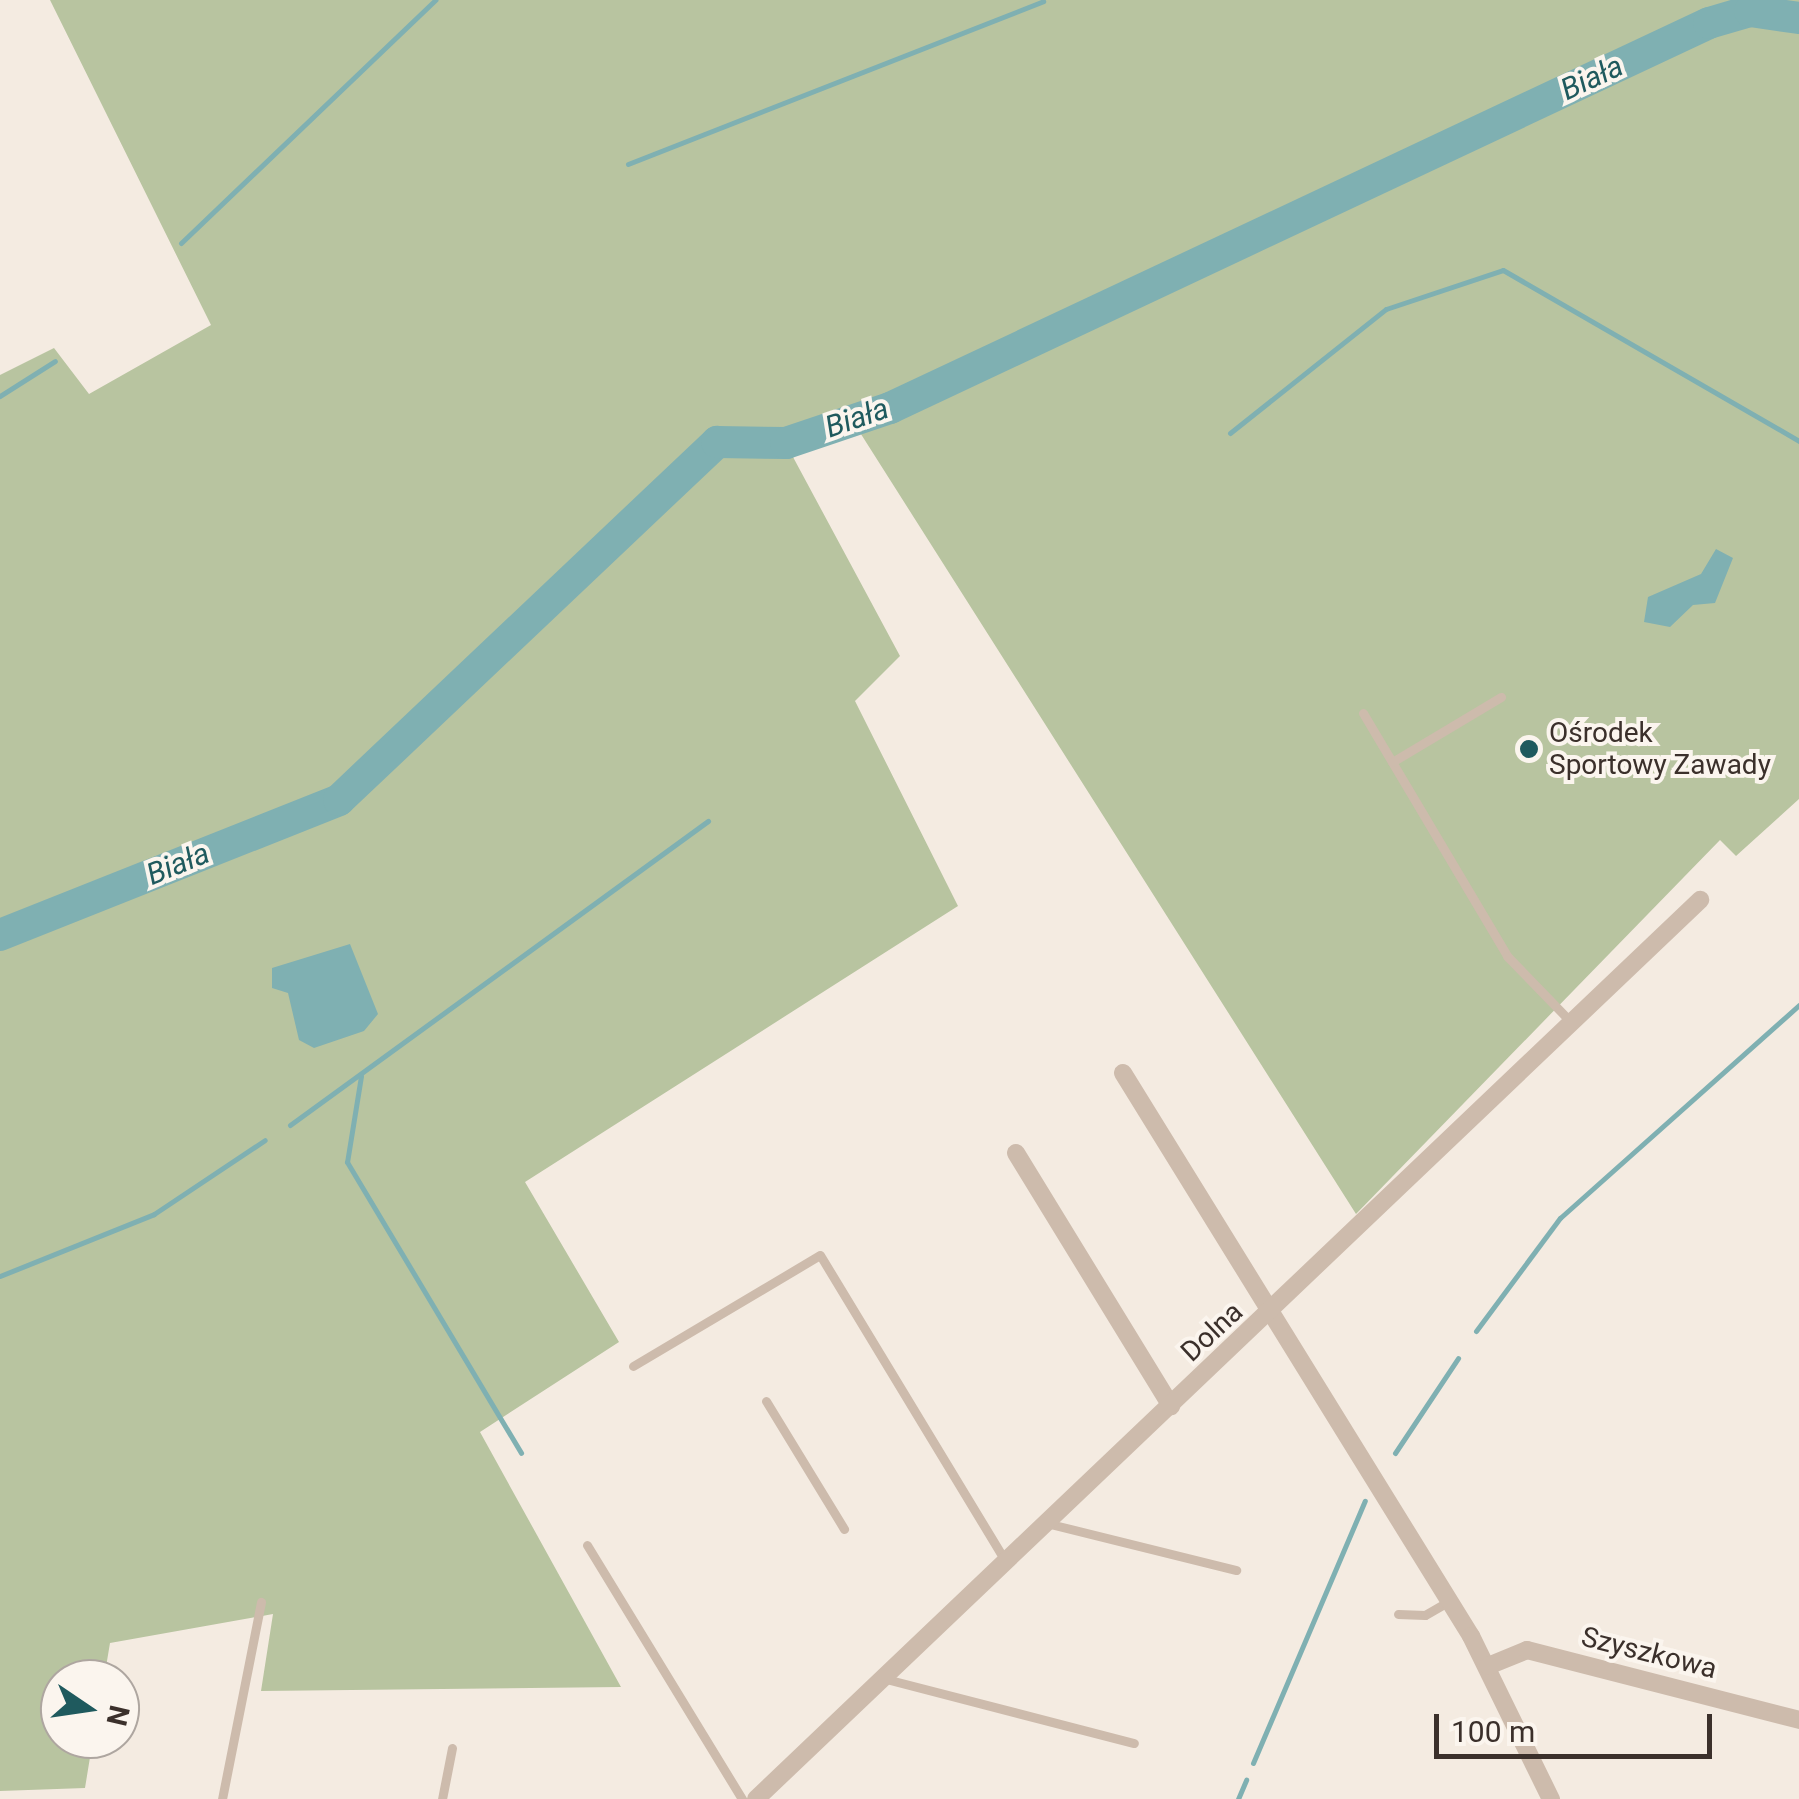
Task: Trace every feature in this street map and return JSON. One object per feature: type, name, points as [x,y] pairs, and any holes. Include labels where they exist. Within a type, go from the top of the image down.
[{"type":"street","name":"Dolna","points":[[756,1799],[1270,1315],[1700,900]]},
{"type":"street","points":[[1123,1073],[1488,1666],[1551,1799]]},
{"type":"street","points":[[1016,1153],[1171,1406]]},
{"type":"street","name":"Szyszkowa","points":[[1488,1666],[1526,1650],[1799,1720]]},
{"type":"lane","points":[[1392,762],[1501,697]]},
{"type":"lane","points":[[1363,713],[1508,956],[1574,1025]]},
{"type":"lane","points":[[633,1366],[820,1255],[1006,1562]]},
{"type":"lane","points":[[766,1401],[844,1529]]},
{"type":"lane","points":[[1046,1523],[1236,1570]]},
{"type":"lane","points":[[588,1545],[742,1799]]},
{"type":"lane","points":[[1398,1614],[1425,1616],[1449,1601]]},
{"type":"lane","points":[[222,1799],[262,1602]]},
{"type":"lane","points":[[886,1679],[1134,1743]]},
{"type":"lane","points":[[442,1799],[452,1748]]},
{"type":"green space","points":[[50,0],[1799,0],[1799,799],[1736,856],[1720,840],[1356,1214],[859,431],[793,457],[900,656],[855,701],[958,906],[525,1182],[619,1342],[480,1432],[621,1687],[261,1691],[273,1614],[110,1643],[107,1659],[40,1659],[40,1759],[90,1759],[85,1788],[0,1791],[0,375],[54,348],[89,394],[211,325]]},
{"type":"water","points":[[1716,549],[1733,558],[1715,603],[1693,605],[1670,627],[1644,622],[1648,597],[1701,574]]},
{"type":"water","points":[[350,944],[378,1014],[364,1031],[314,1048],[299,1040],[288,993],[272,988],[272,968]]},
{"type":"waterway","points":[[181,243],[435,0]]},
{"type":"waterway","points":[[628,164],[1043,1]]},
{"type":"waterway","name":"Biała","points":[[0,935],[339,800],[717,442],[786,443],[890,408],[1709,23],[1750,11],[1799,18]]},
{"type":"waterway","points":[[1230,433],[1386,309],[1503,270],[1799,441]]},
{"type":"waterway","points":[[0,396],[55,361]]},
{"type":"waterway","points":[[290,1125],[708,821]]},
{"type":"waterway","points":[[1476,1331],[1560,1218],[1799,1005]]},
{"type":"waterway","points":[[361,1076],[347,1162],[521,1453]]},
{"type":"waterway","points":[[0,1276],[154,1214],[265,1140]]},
{"type":"waterway","points":[[1395,1453],[1458,1358]]},
{"type":"waterway","points":[[1253,1763],[1365,1501]]},
{"type":"waterway","points":[[1238,1799],[1246,1780]]},
{"type":"place","name":"Ośrodek Sportowy Zawady","points":[[1529,749]]}]
